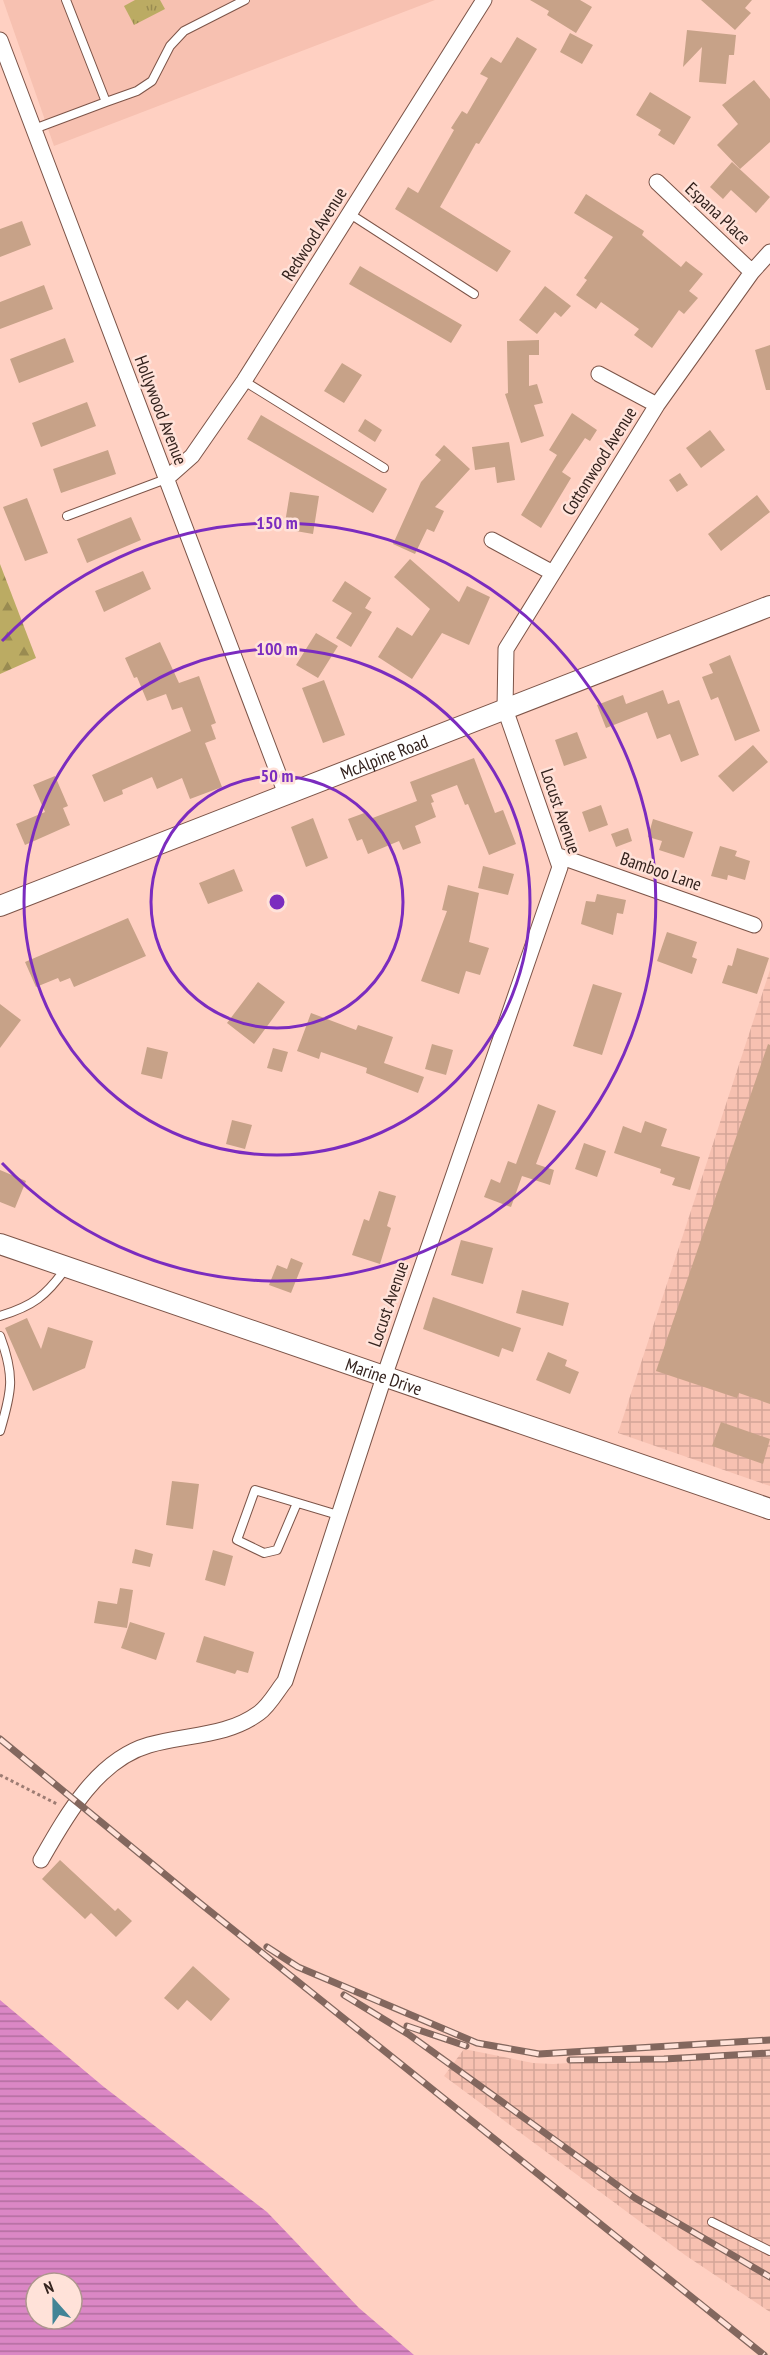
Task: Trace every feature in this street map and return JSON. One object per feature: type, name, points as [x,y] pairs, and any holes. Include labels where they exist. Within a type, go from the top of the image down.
[{"type":"street","name":"Redwood Avenue","points":[[166,479],[192,456],[244,381],[484,0]]},
{"type":"street","name":"Hollywood Avenue","points":[[0,40],[286,794]]},
{"type":"street","name":"Espana Place","points":[[657,183],[752,272]]},
{"type":"street","name":"Cottonwood Avenue","points":[[506,708],[506,649],[657,405],[752,272],[770,252]]},
{"type":"street","points":[[599,374],[657,405]]},
{"type":"street","points":[[492,540],[553,573]]},
{"type":"street","name":"McAlpine Road","points":[[0,906],[770,606]]},
{"type":"street","name":"Locust Avenue","points":[[41,1860],[70,1810],[109,1767],[148,1745],[223,1732],[260,1713],[285,1681],[384,1377],[560,867],[506,708]]},
{"type":"street","name":"Bamboo Lane","points":[[556,855],[754,925]]},
{"type":"street","name":"Marine Drive","points":[[0,1244],[770,1509]]},
{"type":"lane","points":[[66,0],[106,102]]},
{"type":"lane","points":[[34,129],[137,91],[152,81],[170,46],[184,31],[245,0]]},
{"type":"lane","points":[[350,214],[474,294]]},
{"type":"lane","points":[[244,381],[384,468]]},
{"type":"lane","points":[[67,516],[166,479]]},
{"type":"lane","points":[[0,1316],[16,1311],[45,1295],[67,1267]]},
{"type":"lane","points":[[0,1336],[10,1369],[11,1393],[0,1431]]},
{"type":"lane","points":[[297,1503],[277,1550],[264,1553],[237,1540],[255,1490],[338,1515]]},
{"type":"lane","points":[[712,2222],[770,2251]]},
{"type":"path","points":[[0,1775],[70,1810]]},
{"type":"shaded area","points":[[3,0],[435,0],[54,146]]},
{"type":"shaded area","points":[[770,970],[770,1486],[618,1433]]},
{"type":"shaded area","points":[[0,2000],[104,2087],[267,2212],[359,2308],[414,2355],[0,2355]]},
{"type":"shaded area","points":[[464,2049],[533,2063],[553,2064],[770,2050],[770,2312],[685,2255],[444,2076]]},
{"type":"green space","points":[[135,0],[160,0],[165,9],[134,25],[124,6]]},
{"type":"green space","points":[[0,564],[36,658],[0,674]]},
{"type":"building","points":[[530,0],[580,0],[592,7],[576,33],[547,15],[549,11]]},
{"type":"building","points":[[701,0],[752,0],[745,8],[751,13],[735,30]]},
{"type":"building","points":[[687,30],[736,35],[734,55],[729,55],[726,84],[699,82],[702,47],[683,67]]},
{"type":"building","points":[[570,33],[593,45],[582,64],[560,52]]},
{"type":"building","points":[[517,37],[537,49],[479,144],[476,143],[440,207],[511,251],[497,272],[395,209],[408,187],[418,193],[454,130],[451,128],[462,111],[467,114],[488,78],[480,74],[491,57],[501,63]]},
{"type":"building","points":[[754,80],[770,99],[770,142],[740,169],[717,145],[738,124],[722,105]]},
{"type":"building","points":[[650,92],[691,117],[674,145],[658,135],[661,130],[636,115]]},
{"type":"building","points":[[732,162],[770,197],[756,213],[731,190],[723,199],[710,187]]},
{"type":"building","points":[[586,194],[644,231],[642,235],[681,267],[686,261],[703,274],[689,291],[698,298],[684,314],[679,310],[652,348],[634,335],[639,329],[601,302],[596,309],[576,295],[587,280],[584,278],[613,237],[574,213]]},
{"type":"building","points":[[22,221],[31,245],[0,257],[0,229]]},
{"type":"building","points":[[360,266],[462,325],[451,343],[349,284]]},
{"type":"building","points":[[44,285],[53,309],[0,329],[0,302]]},
{"type":"building","points":[[545,286],[571,306],[561,317],[555,312],[537,334],[519,320]]},
{"type":"building","points":[[65,338],[74,362],[19,383],[10,359]]},
{"type":"building","points":[[539,340],[539,355],[529,355],[529,386],[537,384],[543,403],[534,405],[544,436],[521,443],[505,394],[508,393],[507,341]]},
{"type":"building","points":[[770,345],[770,390],[766,390],[755,350]]},
{"type":"building","points":[[342,363],[362,375],[344,403],[324,391]]},
{"type":"building","points":[[87,402],[96,426],[41,447],[32,423]]},
{"type":"building","points":[[572,413],[597,430],[590,441],[585,438],[562,472],[571,478],[541,528],[521,515],[557,455],[549,450]]},
{"type":"building","points":[[261,415],[387,489],[373,513],[247,439]]},
{"type":"building","points":[[365,419],[382,430],[375,442],[358,431]]},
{"type":"building","points":[[710,430],[725,450],[701,468],[686,448]]},
{"type":"building","points":[[509,442],[515,480],[497,483],[495,467],[475,470],[472,447]]},
{"type":"building","points":[[444,445],[470,469],[435,507],[444,511],[434,532],[427,529],[415,554],[393,544],[421,482],[441,460],[435,455]]},
{"type":"building","points":[[108,450],[116,474],[61,493],[53,469]]},
{"type":"building","points":[[680,473],[688,485],[677,492],[669,480]]},
{"type":"building","points":[[290,492],[319,496],[313,534],[284,529]]},
{"type":"building","points":[[757,495],[770,512],[721,551],[708,534]]},
{"type":"building","points":[[27,498],[48,553],[25,561],[3,507]]},
{"type":"building","points":[[131,517],[141,540],[87,563],[77,539]]},
{"type":"building","points":[[410,559],[459,602],[467,586],[490,597],[469,645],[442,633],[412,679],[378,657],[397,627],[412,636],[430,609],[394,577]]},
{"type":"building","points":[[143,571],[151,589],[104,612],[95,591]]},
{"type":"building","points":[[345,581],[371,598],[365,608],[372,612],[351,647],[336,638],[352,613],[332,601]]},
{"type":"building","points":[[316,633],[338,646],[318,678],[296,665]]},
{"type":"building","points":[[160,642],[179,683],[199,676],[216,723],[211,725],[216,739],[205,743],[222,787],[190,799],[182,778],[157,789],[152,777],[122,790],[123,794],[104,802],[92,775],[191,731],[182,707],[172,710],[166,694],[147,701],[137,677],[134,678],[125,658]]},
{"type":"building","points":[[730,655],[760,731],[735,741],[718,697],[711,700],[702,677],[713,673],[709,664]]},
{"type":"building","points":[[324,680],[345,735],[323,743],[302,688]]},
{"type":"building","points":[[663,690],[668,704],[679,700],[699,755],[681,762],[670,734],[657,739],[647,712],[606,728],[597,705],[623,695],[626,704]]},
{"type":"building","points":[[577,732],[587,758],[564,766],[555,740]]},
{"type":"building","points":[[753,745],[768,762],[733,792],[718,776]]},
{"type":"building","points":[[474,758],[495,813],[503,810],[516,844],[489,855],[468,804],[465,805],[457,785],[431,795],[436,817],[415,826],[421,843],[403,850],[399,841],[368,854],[362,839],[357,841],[348,819],[367,812],[370,819],[417,801],[410,782]]},
{"type":"building","points":[[55,776],[68,806],[63,808],[70,825],[25,845],[16,824],[45,812],[33,785]]},
{"type":"building","points":[[601,805],[608,825],[589,832],[582,812]]},
{"type":"building","points":[[313,818],[328,858],[306,867],[291,827]]},
{"type":"building","points":[[653,819],[693,832],[684,858],[659,850],[662,841],[648,837]]},
{"type":"building","points":[[628,828],[632,841],[616,847],[611,834]]},
{"type":"building","points":[[720,846],[737,851],[735,856],[750,861],[745,880],[728,875],[727,880],[711,876]]},
{"type":"building","points":[[483,866],[514,874],[508,895],[478,888]]},
{"type":"building","points":[[234,869],[243,891],[208,904],[199,883]]},
{"type":"building","points":[[448,885],[479,893],[469,942],[489,948],[480,975],[466,971],[459,994],[421,981],[447,911],[442,910]]},
{"type":"building","points":[[597,894],[626,900],[623,914],[617,913],[613,935],[581,924],[586,901],[595,902]]},
{"type":"building","points":[[128,918],[146,956],[74,987],[70,978],[60,982],[58,978],[36,987],[25,962]]},
{"type":"building","points":[[667,932],[697,942],[692,957],[697,959],[692,974],[657,961]]},
{"type":"building","points":[[737,948],[769,958],[757,994],[722,983],[728,965],[732,966]]},
{"type":"building","points":[[258,982],[285,1002],[254,1044],[227,1023]]},
{"type":"building","points":[[593,984],[622,993],[602,1055],[573,1046]]},
{"type":"building","points":[[0,1004],[21,1020],[0,1048]]},
{"type":"building","points":[[311,1013],[356,1030],[358,1025],[393,1037],[384,1063],[424,1077],[418,1093],[366,1073],[367,1068],[321,1052],[319,1059],[297,1051]]},
{"type":"building","points":[[432,1044],[453,1050],[446,1075],[425,1069]]},
{"type":"building","points":[[768,1044],[770,1045],[770,1404],[739,1393],[737,1398],[656,1371]]},
{"type":"building","points":[[147,1047],[168,1052],[162,1079],[141,1074]]},
{"type":"building","points":[[273,1048],[288,1052],[282,1072],[267,1068]]},
{"type":"building","points":[[538,1104],[556,1111],[536,1164],[554,1170],[550,1185],[522,1176],[511,1207],[484,1197],[491,1179],[500,1183],[508,1161],[516,1164]]},
{"type":"building","points":[[232,1120],[252,1125],[245,1149],[226,1144]]},
{"type":"building","points":[[645,1121],[667,1129],[661,1146],[700,1157],[690,1190],[672,1185],[675,1178],[660,1173],[661,1169],[614,1153],[623,1126],[641,1133]]},
{"type":"building","points":[[584,1143],[606,1151],[597,1177],[575,1169]]},
{"type":"building","points":[[0,1170],[26,1181],[15,1208],[0,1202]]},
{"type":"building","points":[[379,1191],[396,1196],[387,1226],[391,1228],[380,1264],[352,1255],[364,1219],[369,1221]]},
{"type":"building","points":[[461,1240],[493,1248],[483,1284],[451,1275]]},
{"type":"building","points":[[291,1258],[303,1263],[291,1293],[269,1285],[277,1265],[287,1269]]},
{"type":"building","points":[[522,1290],[569,1303],[563,1326],[516,1313]]},
{"type":"building","points":[[433,1297],[521,1328],[513,1352],[502,1348],[499,1357],[423,1329]]},
{"type":"building","points":[[27,1318],[41,1349],[48,1327],[93,1341],[85,1368],[33,1391],[5,1328]]},
{"type":"building","points":[[548,1352],[567,1360],[565,1366],[579,1372],[570,1394],[536,1380]]},
{"type":"building","points":[[721,1422],[770,1439],[763,1464],[712,1446]]},
{"type":"building","points":[[172,1481],[199,1484],[193,1529],[166,1525]]},
{"type":"building","points":[[135,1549],[153,1554],[150,1567],[132,1563]]},
{"type":"building","points":[[213,1550],[233,1556],[225,1586],[205,1580]]},
{"type":"building","points":[[120,1588],[133,1590],[127,1628],[94,1623],[98,1601],[117,1604]]},
{"type":"building","points":[[130,1622],[165,1633],[156,1660],[121,1648]]},
{"type":"building","points":[[204,1636],[254,1652],[248,1673],[237,1670],[235,1674],[196,1662]]},
{"type":"building","points":[[60,1860],[115,1911],[118,1908],[132,1921],[116,1937],[91,1913],[85,1919],[42,1879]]},
{"type":"building","points":[[193,1966],[230,1999],[211,2021],[187,2000],[178,2010],[164,1998]]},
{"type":"railway","points":[[0,1739],[201,1904],[764,2355]]},
{"type":"railway","points":[[267,1947],[298,1967],[477,2043],[539,2054],[770,2040]]},
{"type":"railway","points":[[344,1995],[408,2034],[635,2198],[770,2277]]},
{"type":"railway","points":[[407,2026],[466,2046]]},
{"type":"railway","points":[[570,2060],[664,2059],[770,2053]]}]
